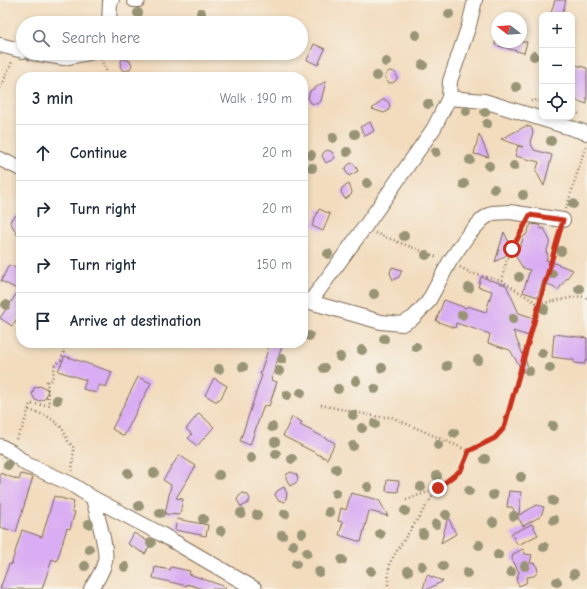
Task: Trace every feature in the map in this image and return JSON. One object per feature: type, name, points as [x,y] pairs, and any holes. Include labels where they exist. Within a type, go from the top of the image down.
[{"type":"street","points":[[109,16],[110,2],[112,0]]},
{"type":"street","points":[[308,299],[412,161],[434,128],[449,98],[450,81],[476,0]]},
{"type":"street","points":[[0,45],[16,49]]},
{"type":"street","points":[[449,98],[484,101],[587,133]]},
{"type":"street","points":[[0,160],[16,167]]},
{"type":"street","points":[[308,300],[381,322],[402,324],[413,318],[428,302],[450,261],[468,235],[483,219],[492,213],[510,212],[563,220]]},
{"type":"street","points":[[5,448],[26,464],[71,484],[93,498],[168,537],[255,589]]},
{"type":"street","points":[[91,589],[106,560],[104,544],[93,498]]},
{"type":"path","points":[[0,89],[16,56]]},
{"type":"path","points":[[101,60],[107,72]]},
{"type":"path","points":[[406,500],[438,488],[461,470],[469,451],[495,438],[504,428],[538,304],[587,141]]},
{"type":"path","points":[[502,281],[506,262],[530,215]]},
{"type":"path","points":[[521,292],[538,304],[581,296],[587,298]]},
{"type":"path","points":[[5,448],[22,427],[30,404],[49,405],[47,382],[52,380],[55,365],[61,360],[64,348]]},
{"type":"path","points":[[321,405],[379,417],[391,417],[469,451]]},
{"type":"path","points":[[28,410],[47,416],[54,421],[62,428],[68,441],[74,448],[71,484]]},
{"type":"path","points":[[388,585],[389,565],[438,488]]},
{"type":"building","points":[[555,0],[566,0],[563,12],[551,12]]},
{"type":"building","points":[[314,44],[325,49],[318,65],[307,60]]},
{"type":"building","points":[[506,48],[525,48],[524,53]]},
{"type":"building","points":[[122,60],[130,61],[132,65],[130,69],[126,71],[122,70],[120,66]]},
{"type":"building","points":[[575,65],[587,68],[587,104],[575,100]]},
{"type":"building","points":[[389,71],[393,71],[397,77],[393,83],[389,83],[385,79],[385,75]]},
{"type":"building","points":[[326,81],[321,101],[317,104],[311,103],[308,98],[310,91]]},
{"type":"building","points":[[382,100],[386,100],[389,103],[390,107],[388,111],[384,113],[372,109]]},
{"type":"building","points":[[370,122],[374,131],[365,136],[360,127]]},
{"type":"building","points":[[526,126],[531,127],[533,132],[530,142],[534,150],[552,155],[544,186],[536,171],[539,162],[515,156],[518,146],[523,147],[501,139]]},
{"type":"building","points":[[479,134],[489,157],[474,154]]},
{"type":"building","points":[[328,150],[332,152],[335,158],[326,163],[322,156],[324,152]]},
{"type":"building","points":[[351,163],[355,165],[358,171],[349,176],[345,170]]},
{"type":"building","points":[[349,184],[352,192],[351,195],[345,199],[341,192],[342,188]]},
{"type":"building","points":[[319,209],[330,214],[323,231],[312,226]]},
{"type":"building","points":[[16,216],[16,232],[10,222],[12,218]]},
{"type":"building","points":[[531,224],[539,225],[541,229],[544,228],[550,241],[546,253],[548,254],[546,260],[573,270],[558,290],[543,281],[538,297],[523,292],[530,270],[523,268],[516,257],[524,236],[526,235]]},
{"type":"building","points":[[504,232],[513,251],[495,262]]},
{"type":"building","points":[[9,265],[16,268],[16,288],[1,281]]},
{"type":"building","points":[[392,267],[402,270],[399,277],[393,280],[390,273]]},
{"type":"building","points":[[481,277],[488,279],[489,281],[490,280],[506,285],[519,313],[534,318],[529,336],[513,331],[529,369],[523,372],[510,350],[488,343],[490,334],[456,323],[455,328],[436,321],[444,300],[466,308],[467,306],[486,312],[492,291],[478,287]]},
{"type":"building","points":[[16,294],[16,320],[12,326],[0,318]]},
{"type":"building","points":[[554,334],[587,338],[587,361],[585,361],[585,364],[574,363],[574,360],[552,357]]},
{"type":"building","points":[[268,348],[281,348],[271,380],[277,382],[269,406],[264,405],[250,445],[240,441],[262,375],[260,374]]},
{"type":"building","points":[[65,356],[112,372],[106,387],[99,385],[96,393],[83,389],[86,380],[58,371]]},
{"type":"building","points":[[138,377],[151,383],[124,436],[112,429]]},
{"type":"building","points":[[214,378],[227,386],[220,400],[218,399],[217,402],[205,395]]},
{"type":"building","points":[[39,386],[48,389],[46,398],[40,401],[35,400],[32,394],[34,388]]},
{"type":"building","points":[[199,413],[214,427],[197,446],[188,438],[192,434],[186,429]]},
{"type":"building","points":[[292,417],[302,422],[300,425],[335,443],[327,459],[283,436]]},
{"type":"building","points":[[179,455],[196,466],[176,498],[183,499],[180,515],[165,514],[171,485],[163,480]]},
{"type":"building","points":[[291,472],[296,474],[298,478],[297,482],[290,486],[286,478],[287,474]]},
{"type":"building","points":[[0,473],[19,480],[21,474],[33,477],[16,532],[0,527]]},
{"type":"building","points":[[387,480],[399,481],[398,492],[386,491]]},
{"type":"building","points":[[284,487],[287,494],[285,502],[278,500],[275,495],[277,491]]},
{"type":"building","points":[[509,491],[521,492],[519,515],[537,505],[544,507],[541,516],[523,526],[512,507],[507,507]]},
{"type":"building","points":[[243,493],[248,495],[250,499],[248,503],[241,507],[237,500]]},
{"type":"building","points":[[351,493],[379,500],[388,516],[369,511],[361,542],[339,535],[343,522],[338,521],[341,508],[346,510]]},
{"type":"building","points":[[54,496],[74,502],[72,511],[75,512],[70,529],[67,528],[57,561],[52,559],[42,589],[0,589],[9,564],[11,565],[22,530],[42,537]]},
{"type":"building","points":[[448,517],[456,534],[441,543]]},
{"type":"building","points":[[177,519],[208,525],[206,536],[175,530]]},
{"type":"building","points":[[532,524],[538,535],[518,545],[511,534]]},
{"type":"building","points":[[134,533],[151,543],[145,554],[128,544]]},
{"type":"building","points":[[523,549],[525,554],[532,555],[530,563],[534,563],[538,572],[534,576],[527,577],[526,583],[519,586],[516,580],[519,572],[512,559],[513,554]]},
{"type":"building","points":[[155,567],[170,570],[171,567],[190,571],[189,574],[226,587],[225,589],[203,589],[187,584],[187,586],[153,578]]},
{"type":"building","points":[[427,575],[443,581],[428,589],[423,589]]},
{"type":"route","points":[[438,488],[461,470],[469,451],[495,438],[504,428],[563,220],[530,215],[512,249]]}]
